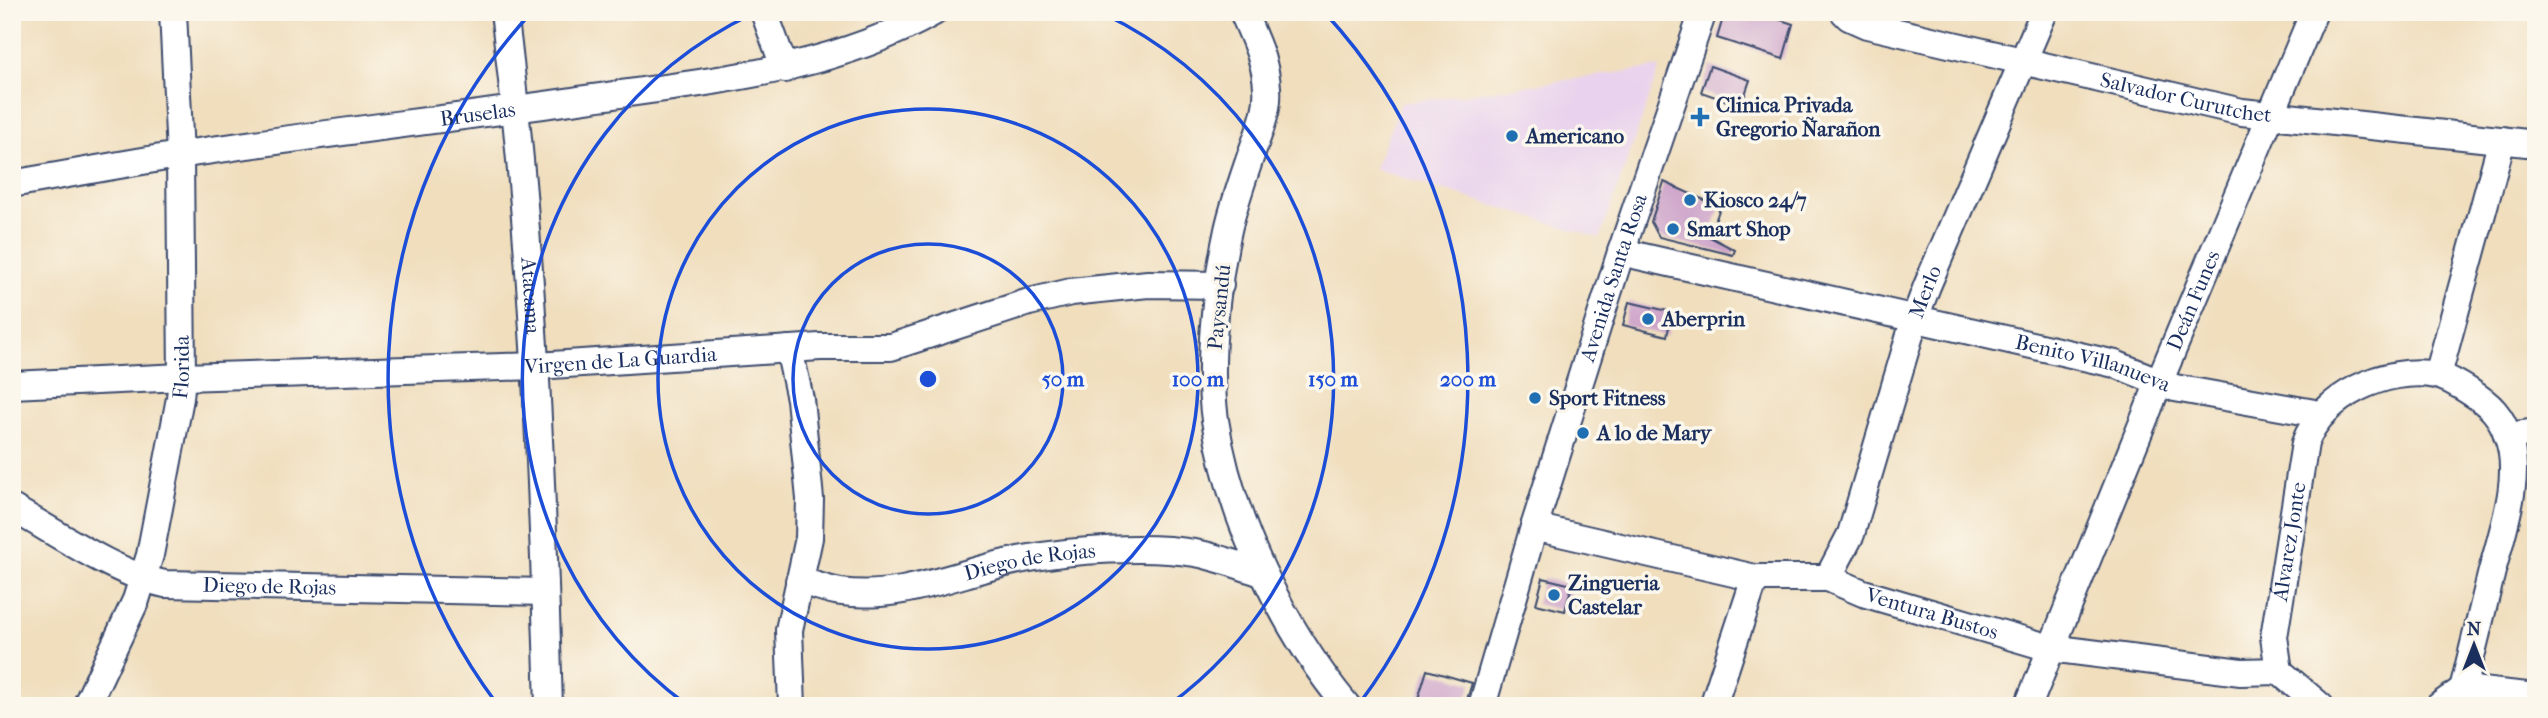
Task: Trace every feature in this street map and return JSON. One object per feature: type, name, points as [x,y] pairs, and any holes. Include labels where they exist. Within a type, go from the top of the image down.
[{"type":"street","name":"Florida","points":[[86,706],[144,579],[182,377],[180,155],[173,12]]},
{"type":"street","name":"Atacama","points":[[504,12],[516,109],[537,366],[549,706]]},
{"type":"street","points":[[764,12],[785,69]]},
{"type":"street","name":"Bruselas","points":[[12,184],[180,155],[785,69],[834,56],[880,39],[933,12]]},
{"type":"street","name":"Paysandú","points":[[1243,12],[1262,58],[1268,88],[1266,111],[1228,230],[1212,377],[1215,420],[1239,512],[1262,573],[1325,680],[1347,706]]},
{"type":"street","name":"Avenida Santa Rosa","points":[[1482,706],[1534,527],[1621,252],[1703,12]]},
{"type":"street","name":"Salvador Curutchet","points":[[1844,12],[1867,25],[2023,63],[2272,117],[2536,144]]},
{"type":"street","name":"Merlo","points":[[1828,578],[1851,534],[1915,318],[2044,12]]},
{"type":"street","name":"Deán Funes","points":[[2028,706],[2160,380],[2314,12]]},
{"type":"street","points":[[2438,375],[2502,141]]},
{"type":"street","name":"Benito Villanueva","points":[[1621,252],[2115,364],[2175,388],[2320,414]]},
{"type":"street","name":"Virgen de La Guardia","points":[[12,385],[537,366],[789,349],[891,347],[1029,302],[1071,292],[1148,284],[1220,285]]},
{"type":"street","points":[[789,349],[800,399],[810,499],[809,538],[789,630],[792,706]]},
{"type":"street","points":[[2320,414],[2345,395],[2375,381],[2403,374],[2438,375],[2465,389],[2494,411],[2508,436],[2512,491],[2463,688],[2439,706]]},
{"type":"street","name":"Álvarez Jonte","points":[[2279,671],[2274,637],[2276,619],[2305,443],[2320,414]]},
{"type":"street","points":[[2508,436],[2536,432]]},
{"type":"street","name":"Diego de Rojas","points":[[12,508],[144,579],[165,584],[545,592]]},
{"type":"street","name":"Ventura Bustos","points":[[1534,527],[1755,578],[1828,578],[1863,593],[2050,648],[2241,672],[2279,671]]},
{"type":"street","name":"Diego de Rojas","points":[[799,581],[839,592],[868,594],[898,591],[1023,559],[1073,552],[1122,550],[1194,553],[1262,573]]},
{"type":"street","points":[[1713,706],[1755,578]]},
{"type":"street","points":[[2279,671],[2320,706]]},
{"type":"street","points":[[2463,688],[2536,696]]},
{"type":"shaded area","name":"Americano","points":[[1660,67],[1600,238],[1374,169],[1401,103]]},
{"type":"building","points":[[1734,12],[1756,12],[1793,24],[1783,59],[1717,38],[1723,18]]},
{"type":"building","points":[[1710,66],[1750,80],[1741,106],[1701,92]]},
{"type":"building","points":[[1664,182],[1720,207],[1710,237],[1735,250],[1733,255],[1659,237],[1651,222]]},
{"type":"building","name":"Aberprin","points":[[1629,302],[1672,312],[1667,336],[1623,325]]},
{"type":"building","name":"Zingueria Castelar","points":[[1543,578],[1572,585],[1565,611],[1536,604]]},
{"type":"building","points":[[1427,670],[1472,683],[1465,706],[1416,706]]},
{"type":"place","name":"Clinica Privada Gregorio Ñarañon","points":[[1700,117]]},
{"type":"place","name":"Americano","points":[[1512,136]]},
{"type":"place","name":"Kiosco 24/7","points":[[1690,200]]},
{"type":"place","name":"Smart Shop","points":[[1673,229]]},
{"type":"place","name":"Aberprin","points":[[1648,319]]},
{"type":"place","name":"Sport Fitness","points":[[1535,398]]},
{"type":"place","name":"A lo de Mary","points":[[1583,433]]},
{"type":"place","name":"Zingueria Castelar","points":[[1554,595]]}]
